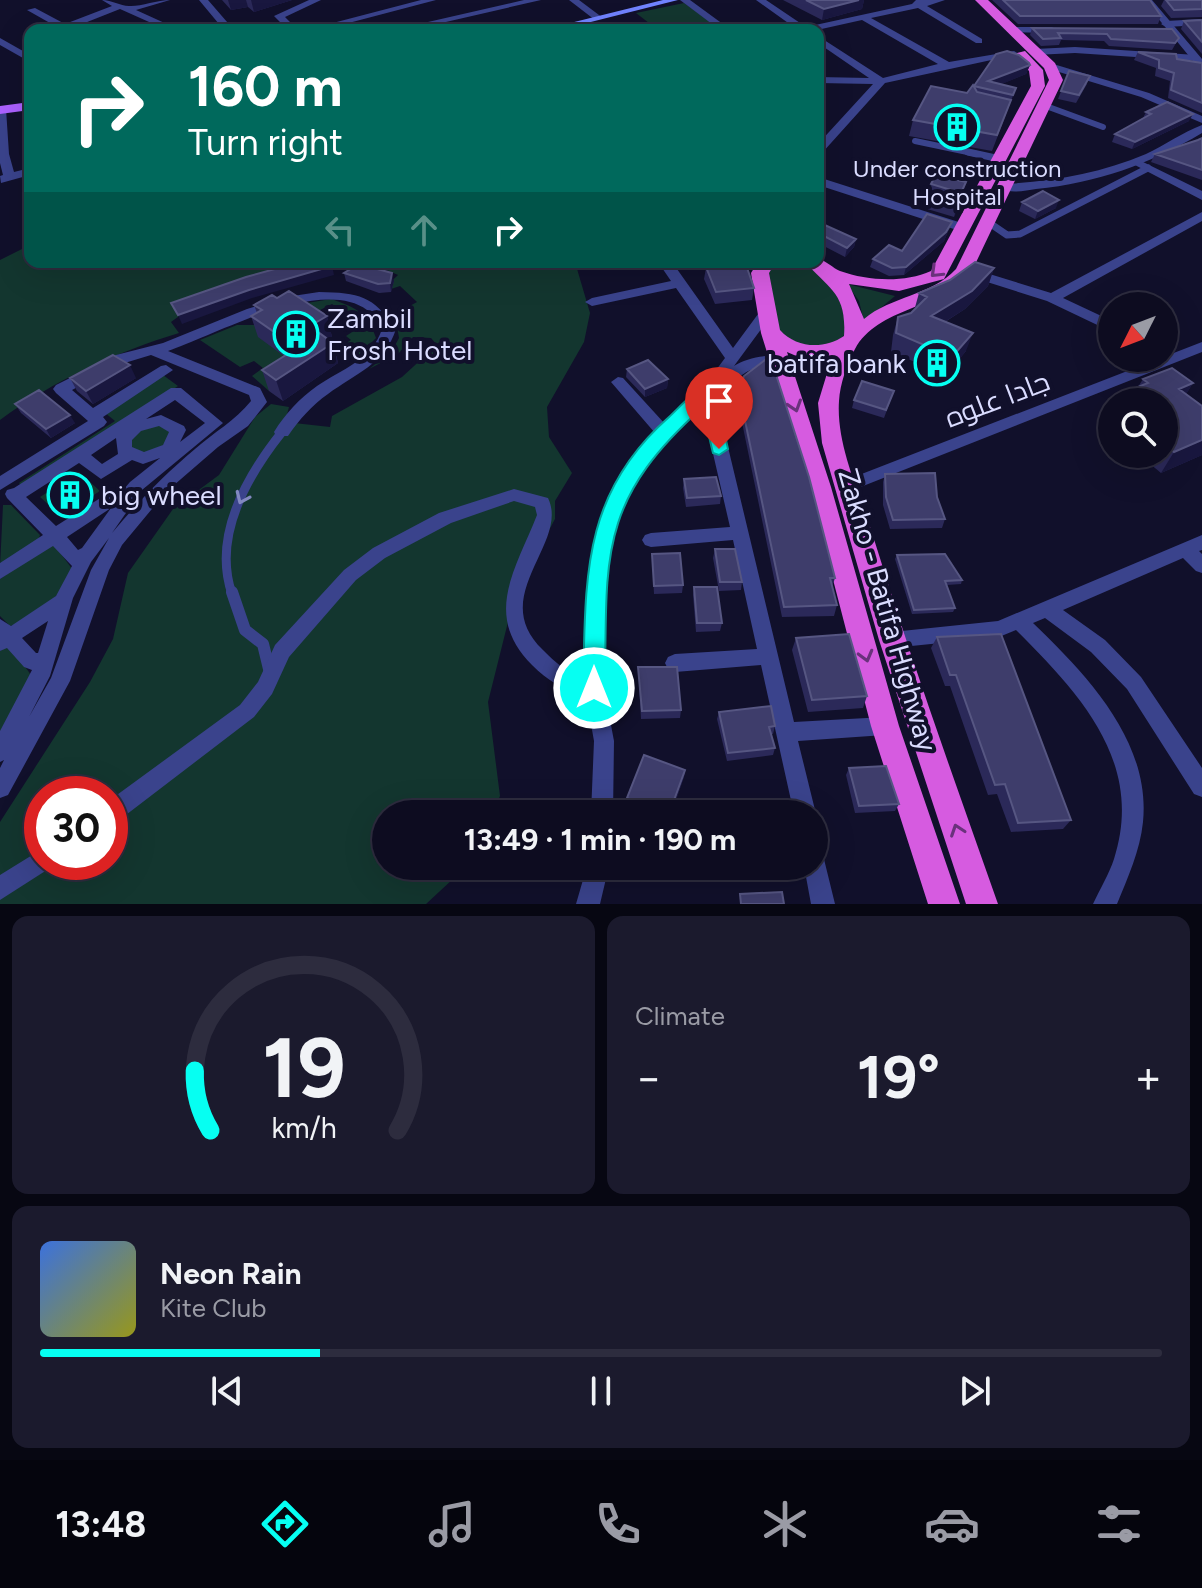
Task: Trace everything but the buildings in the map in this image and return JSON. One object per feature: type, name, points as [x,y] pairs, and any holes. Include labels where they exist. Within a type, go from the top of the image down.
[{"type":"highway","points":[[769,323],[778,340],[801,351],[828,352],[851,340],[880,315],[945,289],[964,271],[1056,80],[1050,66],[1027,53],[965,0]]},
{"type":"highway","points":[[832,275],[889,286],[925,282],[938,275],[964,228],[1000,159],[1017,114],[1039,78],[1027,53],[1010,30],[981,0]]},
{"type":"highway","points":[[1017,114],[1038,122]]},
{"type":"highway","name":"Zakho - Batifa Highway","points":[[761,268],[769,323],[820,487],[885,726],[944,904]]},
{"type":"highway","points":[[822,268],[846,291],[854,308],[851,340]]},
{"type":"highway","name":"Zakho - Batifa Highway","points":[[851,340],[831,384],[828,403],[833,443],[892,640],[982,904]]},
{"type":"main road","points":[[573,24],[674,0]]},
{"type":"main road","points":[[1,110],[24,107]]},
{"type":"street","points":[[106,0],[162,24]]},
{"type":"street","points":[[78,24],[125,7],[166,0]]},
{"type":"street","points":[[203,0],[224,24]]},
{"type":"street","points":[[287,24],[279,16],[317,0]]},
{"type":"street","points":[[335,24],[432,0]]},
{"type":"street","points":[[426,24],[537,0]]},
{"type":"street","points":[[573,0],[599,24]]},
{"type":"street","points":[[684,0],[718,24]]},
{"type":"street","points":[[760,0],[795,24]]},
{"type":"street","points":[[824,24],[866,12],[881,13],[915,3],[941,0]]},
{"type":"street","points":[[1147,0],[1165,28],[1198,57]]},
{"type":"street","points":[[915,3],[979,41]]},
{"type":"street","points":[[32,10],[56,24]]},
{"type":"street","points":[[866,12],[947,65]]},
{"type":"street","points":[[362,17],[370,24]]},
{"type":"street","points":[[1165,28],[1202,22]]},
{"type":"street","points":[[1010,30],[1067,30]]},
{"type":"street","points":[[0,41],[16,45],[24,53]]},
{"type":"street","points":[[824,43],[881,81]]},
{"type":"street","points":[[824,80],[881,81],[947,65],[1027,53],[1075,50],[1198,57]]},
{"type":"street","points":[[1050,66],[1145,95],[1202,120]]},
{"type":"street","points":[[824,144],[881,81]]},
{"type":"street","points":[[1,110],[5,178]]},
{"type":"street","points":[[1006,188],[1088,180],[1142,165],[1202,128]]},
{"type":"street","points":[[1142,165],[1202,196]]},
{"type":"street","points":[[824,183],[964,228]]},
{"type":"street","points":[[1052,298],[1202,216]]},
{"type":"street","points":[[669,268],[733,359]]},
{"type":"street","points":[[964,271],[1052,298],[1098,320]]},
{"type":"street","points":[[592,302],[679,283]]},
{"type":"street","points":[[6,491],[99,422],[61,389],[118,359],[154,351],[295,299],[330,294],[360,299],[376,308],[389,329],[386,342],[373,357],[302,408],[282,432]]},
{"type":"street","points":[[769,323],[733,359],[707,393],[802,800]]},
{"type":"street","name":"جادا علوه","points":[[1178,355],[1202,347]]},
{"type":"street","points":[[0,788],[41,721],[60,681],[100,570],[116,540],[160,488],[243,422],[259,402],[255,392],[154,351]]},
{"type":"street","points":[[602,800],[604,741],[594,688],[597,563],[608,517],[628,477],[663,432],[707,393],[750,363],[781,362]]},
{"type":"street","points":[[92,416],[166,370]]},
{"type":"street","name":"جادا علوه","points":[[847,486],[1132,372]]},
{"type":"street","points":[[618,382],[663,432]]},
{"type":"street","points":[[0,572],[55,536],[121,500],[170,453],[215,423],[176,392],[133,424],[6,491]]},
{"type":"street","points":[[133,424],[153,421],[173,424],[197,409]]},
{"type":"street","points":[[128,455],[123,444],[133,424]]},
{"type":"street","points":[[170,453],[178,436],[173,424]]},
{"type":"street","points":[[101,473],[128,455],[143,458],[170,453]]},
{"type":"street","points":[[0,752],[45,662],[63,601],[121,500],[118,486],[79,454]]},
{"type":"street","points":[[6,491],[76,560],[88,553]]},
{"type":"street","points":[[128,800],[247,711],[265,688],[282,651],[350,575],[379,553],[445,518],[514,495],[542,503],[545,515],[515,594],[513,622],[516,634],[527,651],[569,683],[594,688]]},
{"type":"street","points":[[651,540],[738,533]]},
{"type":"street","points":[[892,640],[976,634],[1019,621],[1194,546],[1202,566]]},
{"type":"street","points":[[45,662],[31,661],[3,636],[63,601]]},
{"type":"street","points":[[1047,609],[1098,646],[1134,683],[1202,787]]},
{"type":"street","points":[[1019,621],[1090,693],[1114,731],[1129,772],[1133,815],[1126,855],[1105,904]]},
{"type":"street","points":[[675,663],[770,656]]},
{"type":"street","points":[[788,732],[885,726]]},
{"type":"street","points":[[0,889],[24,872]]},
{"type":"street","points":[[588,904],[594,880]]},
{"type":"street","points":[[818,880],[823,904]]},
{"type":"lane","points":[[1046,106],[1103,127]]},
{"type":"lane","points":[[915,141],[1000,159]]},
{"type":"lane","points":[[988,222],[1007,235],[1020,234],[1142,165]]},
{"type":"lane","points":[[270,673],[263,644],[245,630],[226,576],[230,525],[255,466],[282,432]]},
{"type":"green space","points":[[684,3],[714,24],[650,24],[636,13]]},
{"type":"green space","points":[[24,248],[24,268],[328,268],[292,276],[182,314],[171,322],[179,333],[86,369],[0,420],[0,260]]},
{"type":"green space","points":[[383,268],[577,268],[590,313],[584,342],[547,407],[549,437],[572,473],[555,501],[555,519],[515,594],[488,702],[498,800],[372,800],[372,880],[452,880],[426,904],[0,904],[0,822],[24,785],[24,880],[128,880],[128,776],[30,776],[90,682],[113,639],[128,573],[173,509],[219,475],[255,417],[271,404],[289,407],[285,422],[330,427],[332,416],[402,377],[437,345],[431,338],[413,337],[398,354],[369,369],[392,351],[399,338],[395,314],[417,302],[400,286],[379,293],[398,275]]},
{"type":"green space","points":[[772,268],[812,268],[843,297],[849,330],[842,338],[823,347],[802,347],[783,338],[771,317],[766,273]]},
{"type":"green space","points":[[847,284],[895,296],[864,322],[859,301]]},
{"type":"green space","points":[[331,299],[360,312],[373,329],[376,338],[356,358],[340,347],[351,340],[346,336],[363,325],[332,304],[314,313],[295,305]]},
{"type":"green space","points":[[237,325],[261,325],[299,371],[269,391],[252,376],[263,368],[254,361],[240,367],[200,340]]},
{"type":"green space","points":[[163,375],[178,386],[22,487],[19,483],[115,421],[104,412]]},
{"type":"green space","points":[[159,425],[171,433],[168,442],[151,453],[133,451],[130,438],[139,430]]},
{"type":"green space","points":[[79,472],[100,491],[61,516],[40,497]]},
{"type":"green space","points":[[3,505],[11,505],[40,535],[38,541],[0,567]]},
{"type":"green space","points":[[48,546],[55,546],[73,570],[48,606],[30,619],[10,626],[0,616],[0,579]]},
{"type":"green space","points":[[12,648],[31,675],[0,738],[0,651]]},
{"type":"place","name":"Under construction Hospital","points":[[957,127]]},
{"type":"place","name":"Zambil Frosh Hotel","points":[[296,334]]},
{"type":"place","name":"batifa bank","points":[[937,363]]},
{"type":"place","name":"big wheel","points":[[70,495]]},
{"type":"route","points":[[594,688],[597,563],[608,517],[628,477],[663,432],[707,393],[719,449]]}]
